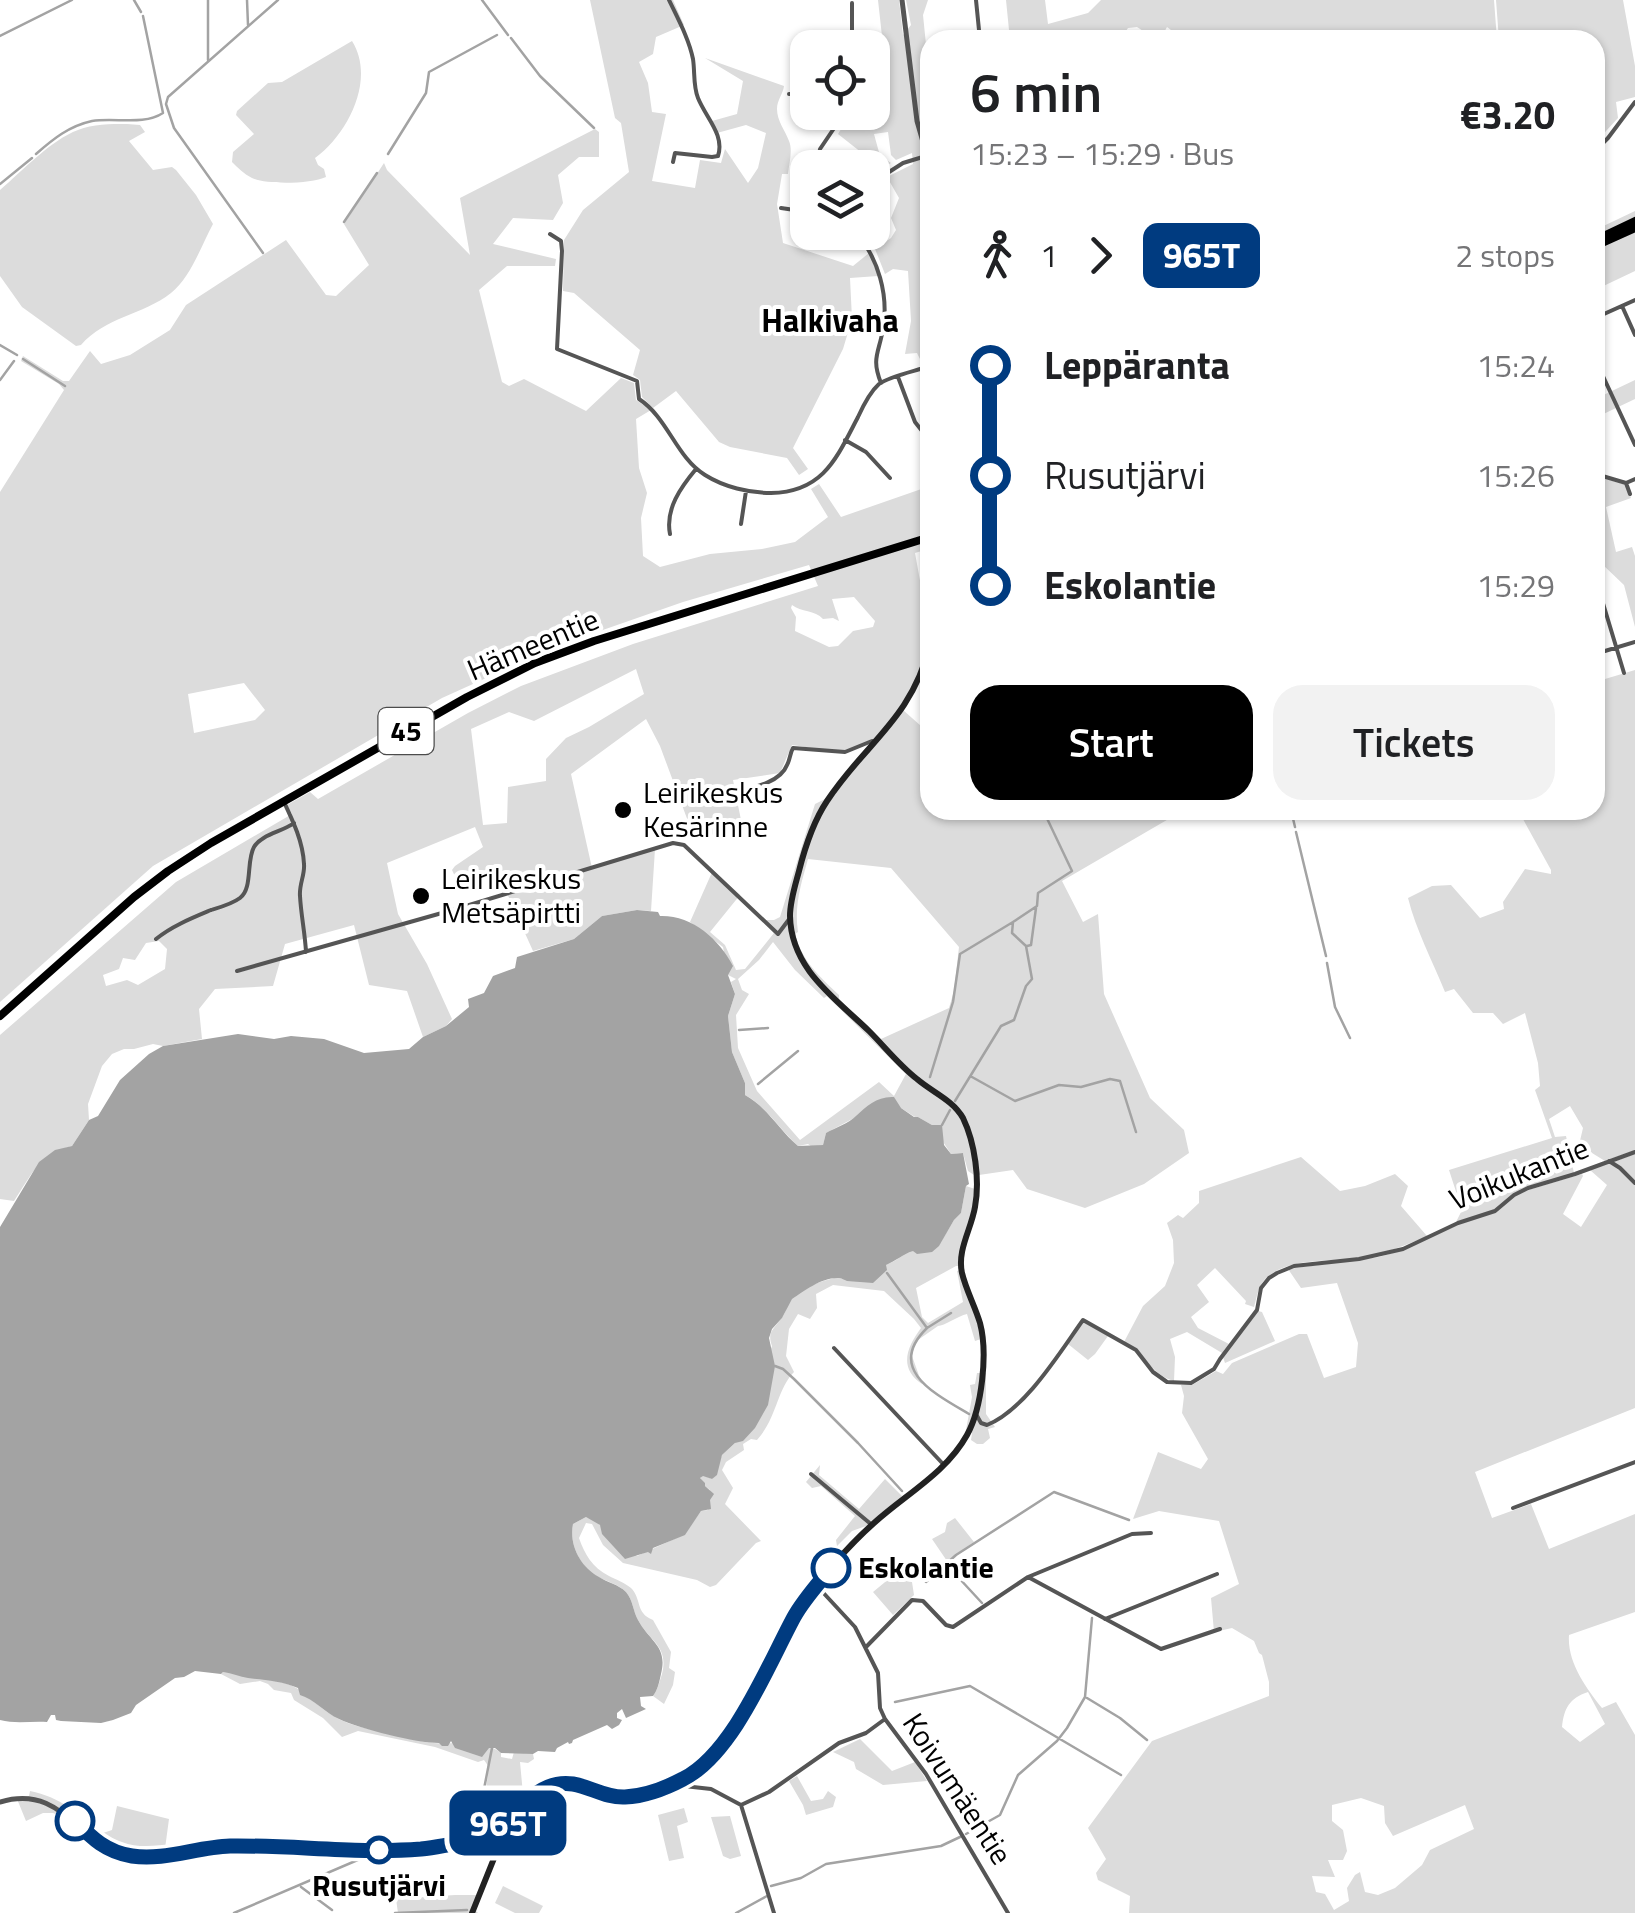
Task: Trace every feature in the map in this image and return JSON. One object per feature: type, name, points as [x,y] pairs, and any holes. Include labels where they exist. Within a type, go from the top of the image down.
[{"type":"main road","points":[[1605,238],[1635,225]]},
{"type":"main road","name":"Hämeentie","points":[[0,1016],[151,884],[211,843],[467,696],[535,663],[610,636],[920,540]]},
{"type":"main road","points":[[472,1913],[509,1821],[527,1800],[568,1783],[608,1796],[625,1797],[681,1780],[705,1763],[727,1738],[816,1586],[872,1525],[944,1466],[970,1431],[981,1379],[982,1336],[962,1275],[960,1255],[976,1206],[976,1172],[964,1120],[950,1102],[904,1070],[814,978],[798,952],[790,918],[800,864],[817,817],[909,700],[920,677]]},
{"type":"street","points":[[669,0],[692,54],[700,102],[720,142],[718,156],[676,153],[674,162]]},
{"type":"street","points":[[902,0],[920,133]]},
{"type":"street","points":[[976,0],[979,30]]},
{"type":"street","points":[[852,3],[852,30]]},
{"type":"street","points":[[1605,141],[1635,102]]},
{"type":"street","points":[[890,171],[920,158]]},
{"type":"street","points":[[781,208],[790,209]]},
{"type":"street","points":[[550,234],[561,241],[562,251],[556,350],[637,381],[640,399],[696,469],[717,482],[746,491],[782,492],[808,485],[835,461],[864,404],[881,383],[920,369]]},
{"type":"street","points":[[870,250],[882,282],[884,328],[874,363],[881,383]]},
{"type":"street","points":[[1605,314],[1635,300]]},
{"type":"street","points":[[1622,306],[1635,335]]},
{"type":"street","points":[[898,377],[920,428]]},
{"type":"street","points":[[1605,380],[1635,445]]},
{"type":"street","points":[[845,440],[866,452],[890,478]]},
{"type":"street","points":[[670,534],[668,523],[678,493],[696,469]]},
{"type":"street","points":[[1605,477],[1626,483],[1635,479]]},
{"type":"street","points":[[1626,483],[1630,494]]},
{"type":"street","points":[[741,524],[746,491]]},
{"type":"street","points":[[1605,610],[1624,673]]},
{"type":"street","points":[[1605,651],[1635,642]]},
{"type":"street","points":[[740,789],[755,788],[780,776],[788,765],[792,748],[845,752],[877,741]]},
{"type":"street","points":[[283,802],[294,824],[304,864],[300,893],[306,952]]},
{"type":"street","points":[[156,939],[240,899],[246,890],[254,848],[260,840],[294,824]]},
{"type":"street","points":[[237,971],[673,842],[684,845],[778,934],[790,918]]},
{"type":"street","name":"Voikukantie","points":[[981,1422],[993,1423],[1038,1382],[1084,1320],[1136,1350],[1153,1372],[1167,1382],[1191,1383],[1214,1369],[1258,1310],[1261,1288],[1268,1278],[1294,1266],[1380,1256],[1403,1249],[1458,1223],[1495,1211],[1528,1188],[1635,1152]]},
{"type":"street","points":[[1609,1162],[1635,1183]]},
{"type":"street","points":[[834,1348],[944,1466]]},
{"type":"street","points":[[970,1431],[976,1430],[981,1422],[976,1414]]},
{"type":"street","points":[[1514,1508],[1635,1462]]},
{"type":"street","points":[[811,1474],[872,1525]]},
{"type":"street","points":[[866,1648],[912,1600],[923,1601],[946,1625],[953,1627],[1028,1577],[1132,1534],[1151,1533]]},
{"type":"street","points":[[1105,1620],[1217,1574]]},
{"type":"street","points":[[1028,1577],[1161,1649],[1220,1629]]},
{"type":"street","name":"Koivumäentie","points":[[816,1586],[848,1617],[878,1672],[880,1708],[926,1774],[1008,1913]]},
{"type":"street","points":[[741,1805],[770,1792],[839,1743],[866,1733],[886,1719]]},
{"type":"street","points":[[681,1780],[684,1786],[711,1788],[741,1805],[774,1913]]},
{"type":"street","points":[[0,1802],[23,1798],[52,1806],[68,1814],[109,1850],[141,1857],[230,1846],[419,1849],[504,1834]]},
{"type":"street","points":[[480,1841],[499,1847]]},
{"type":"shaded area","points":[[590,0],[673,0],[684,25],[656,37],[653,54],[639,62],[648,83],[652,112],[666,114],[652,181],[695,188],[700,160],[721,163],[725,149],[748,183],[758,168],[766,133],[746,125],[717,133],[712,121],[737,114],[743,81],[705,58],[784,86],[777,113],[790,150],[788,174],[782,174],[777,204],[783,243],[790,245],[790,250],[804,250],[853,266],[869,253],[878,276],[850,278],[852,319],[843,349],[793,448],[808,469],[799,475],[787,458],[719,442],[676,391],[653,408],[642,397],[640,380],[633,375],[640,350],[574,293],[563,291],[564,240],[583,210],[629,172],[621,123],[615,118]]},
{"type":"shaded area","points":[[878,0],[899,0],[903,35],[911,25],[906,0],[928,0],[923,15],[925,30],[920,30],[920,359],[917,353],[905,354],[911,321],[908,271],[893,269],[885,274],[875,250],[890,250],[890,239],[896,230],[891,218],[899,198],[890,176],[913,164],[912,153],[896,160],[891,155],[888,132],[874,134],[878,150],[858,150],[838,134],[840,130],[890,130],[890,30],[881,30]]},
{"type":"shaded area","points":[[1006,0],[1045,0],[1048,24],[1088,13],[1101,0],[1494,0],[1496,30],[1137,27],[1009,30]]},
{"type":"shaded area","points":[[1496,0],[1623,0],[1635,66],[1635,97],[1616,102],[1618,118],[1605,132],[1605,30],[1498,30]]},
{"type":"shaded area","points":[[352,41],[359,56],[360,88],[348,120],[315,158],[326,177],[278,183],[259,180],[241,171],[232,162],[233,152],[254,134],[236,115],[237,111],[268,83],[282,82]]},
{"type":"shaded area","points":[[108,124],[140,125],[145,132],[129,141],[153,170],[176,170],[213,224],[190,270],[171,293],[101,328],[76,346],[22,307],[0,276],[0,190],[37,157],[78,130]]},
{"type":"shaded area","points":[[595,129],[599,132],[599,157],[579,157],[558,175],[563,203],[553,220],[513,218],[493,244],[556,259],[555,266],[507,266],[479,290],[502,382],[509,386],[524,379],[586,411],[621,378],[634,383],[636,400],[651,410],[636,419],[639,468],[647,493],[641,518],[643,556],[660,567],[710,554],[795,542],[828,517],[811,489],[819,484],[841,517],[920,489],[920,551],[915,553],[920,580],[920,674],[903,710],[920,725],[920,820],[1167,820],[1062,881],[1083,922],[1098,914],[1104,994],[1150,1098],[1184,1130],[1189,1153],[1144,1184],[1085,1208],[1027,1189],[1013,1170],[979,1175],[960,1266],[916,1288],[922,1317],[928,1323],[963,1302],[957,1271],[960,1270],[981,1339],[975,1341],[967,1314],[938,1326],[915,1342],[912,1356],[922,1384],[907,1364],[912,1343],[921,1328],[884,1291],[833,1285],[816,1294],[817,1308],[810,1319],[798,1314],[789,1329],[786,1356],[794,1372],[769,1422],[757,1440],[743,1444],[744,1450],[726,1462],[722,1470],[733,1488],[725,1504],[761,1541],[716,1585],[710,1587],[697,1580],[623,1563],[603,1545],[592,1524],[586,1523],[579,1538],[587,1555],[603,1572],[631,1588],[641,1610],[653,1620],[671,1652],[669,1668],[675,1672],[664,1704],[653,1696],[662,1674],[661,1650],[638,1620],[626,1592],[598,1577],[581,1561],[574,1547],[573,1524],[586,1517],[593,1519],[637,1556],[685,1534],[701,1511],[708,1510],[710,1490],[700,1478],[703,1475],[712,1479],[722,1455],[735,1443],[772,1346],[772,1331],[792,1298],[822,1281],[888,1264],[912,1251],[939,1245],[961,1213],[966,1186],[975,1189],[974,1175],[968,1171],[963,1153],[951,1154],[932,1125],[901,1108],[856,1117],[826,1133],[823,1145],[798,1146],[745,1095],[745,1083],[732,1052],[728,1016],[735,994],[731,982],[736,979],[728,975],[723,947],[690,922],[713,870],[740,895],[710,932],[725,945],[736,970],[745,969],[774,933],[766,920],[780,917],[815,804],[825,799],[874,740],[844,750],[792,745],[780,773],[733,780],[742,825],[695,840],[646,719],[571,774],[592,868],[655,849],[651,911],[602,916],[574,939],[533,951],[496,869],[462,891],[452,870],[483,847],[475,827],[387,863],[398,914],[452,1019],[446,1026],[423,1037],[407,991],[369,985],[354,925],[285,944],[273,986],[215,989],[199,1009],[202,1039],[163,1046],[153,1044],[112,1054],[102,1066],[88,1104],[89,1120],[72,1146],[44,1160],[14,1201],[0,1199],[0,1035],[176,882],[292,814],[287,805],[310,792],[318,799],[521,686],[633,644],[818,586],[809,565],[683,602],[557,646],[442,698],[153,866],[0,1002],[0,492],[64,390],[21,361],[23,356],[69,381],[90,351],[101,364],[130,355],[170,330],[186,305],[286,240],[326,295],[336,296],[369,265],[344,224],[384,163],[470,255],[460,198]],"holes":[[[854,597],[875,621],[873,627],[853,631],[838,646],[829,647],[795,631],[792,605],[823,619],[839,621],[832,599]],[[636,669],[644,694],[566,738],[546,759],[546,781],[508,787],[507,823],[483,825],[471,729],[509,712],[534,721]],[[244,683],[265,710],[255,720],[194,733],[188,694]],[[808,859],[891,868],[959,947],[949,1008],[881,1039],[839,999],[807,960],[795,934]],[[159,941],[167,949],[165,969],[138,985],[127,980],[106,986],[103,975],[119,969],[123,958],[135,960],[146,943]],[[773,942],[795,970],[906,1074],[894,1096],[879,1082],[800,1140],[757,1091],[738,1048],[736,1015],[749,994],[742,990],[738,979]]]},
{"type":"shaded area","points":[[1635,211],[1635,271],[1605,285],[1605,225]]},
{"type":"shaded area","points":[[1635,380],[1635,399],[1605,413],[1605,394]]},
{"type":"shaded area","points":[[1605,479],[1626,485],[1631,498],[1606,507],[1616,552],[1632,547],[1635,556],[1635,627],[1624,585],[1605,567]]},
{"type":"shaded area","points":[[1635,670],[1635,1150],[1605,1161],[1579,1145],[1583,1128],[1570,1106],[1549,1119],[1555,1137],[1566,1136],[1574,1173],[1527,1187],[1494,1210],[1456,1222],[1462,1210],[1449,1170],[1552,1138],[1535,1090],[1540,1086],[1538,1063],[1525,1013],[1503,1024],[1493,1013],[1473,1013],[1454,989],[1445,992],[1408,898],[1432,886],[1451,885],[1480,918],[1504,909],[1503,902],[1525,869],[1551,874],[1524,820],[1605,820],[1605,679]]},
{"type":"shaded area","points":[[637,910],[658,912],[660,916],[693,924],[727,956],[733,966],[728,975],[735,994],[728,1016],[732,1052],[745,1083],[745,1095],[798,1146],[823,1145],[826,1133],[850,1121],[873,1102],[894,1097],[914,1117],[942,1125],[944,1145],[951,1154],[963,1153],[969,1184],[961,1213],[932,1252],[906,1254],[886,1265],[887,1270],[873,1283],[833,1278],[792,1299],[769,1338],[775,1366],[768,1405],[755,1428],[722,1455],[717,1475],[712,1479],[700,1478],[714,1494],[711,1509],[701,1511],[685,1535],[653,1548],[651,1554],[625,1559],[602,1534],[600,1525],[586,1517],[573,1524],[574,1547],[581,1561],[626,1592],[638,1620],[660,1650],[663,1665],[657,1688],[653,1696],[640,1697],[641,1706],[646,1709],[626,1718],[622,1709],[617,1713],[622,1720],[619,1725],[612,1729],[607,1725],[555,1752],[501,1753],[489,1748],[482,1757],[455,1748],[451,1741],[442,1746],[349,1723],[286,1684],[195,1671],[175,1678],[136,1705],[131,1713],[113,1720],[61,1721],[51,1715],[47,1722],[0,1720],[0,1227],[39,1162],[55,1150],[72,1146],[89,1120],[98,1116],[120,1080],[163,1046],[238,1034],[324,1039],[364,1053],[409,1049],[469,1007],[468,999],[484,993],[493,976],[515,968],[517,957],[574,939],[602,916]]},
{"type":"shaded area","points":[[1635,1154],[1635,1408],[1475,1472],[1492,1518],[1531,1504],[1549,1549],[1635,1514],[1635,1612],[1569,1635],[1569,1645],[1574,1665],[1602,1708],[1616,1702],[1635,1735],[1635,1913],[1129,1913],[1130,1896],[1098,1880],[1096,1873],[1106,1859],[1088,1828],[1152,1741],[1269,1696],[1262,1655],[1254,1641],[1232,1628],[1214,1632],[1211,1598],[1239,1584],[1219,1521],[1159,1511],[1133,1519],[1158,1452],[1201,1469],[1208,1459],[1182,1413],[1181,1385],[1192,1385],[1216,1371],[1223,1374],[1232,1363],[1299,1334],[1307,1334],[1324,1378],[1356,1367],[1358,1343],[1337,1283],[1301,1288],[1288,1269],[1403,1250],[1495,1212],[1528,1190],[1582,1174],[1563,1214],[1581,1227],[1607,1185],[1590,1170]],"holes":[[[1588,1692],[1605,1724],[1580,1742],[1562,1727],[1572,1701]],[[1361,1798],[1384,1806],[1385,1823],[1393,1836],[1465,1805],[1474,1829],[1430,1850],[1422,1865],[1395,1888],[1378,1895],[1365,1892],[1360,1872],[1347,1888],[1349,1901],[1334,1910],[1325,1894],[1316,1892],[1312,1876],[1335,1877],[1328,1860],[1343,1860],[1347,1851],[1343,1830],[1332,1821],[1332,1805]]]},
{"type":"shaded area","points":[[1301,1157],[1340,1191],[1395,1174],[1408,1186],[1401,1206],[1427,1236],[1368,1256],[1311,1262],[1276,1271],[1263,1281],[1254,1307],[1245,1304],[1215,1268],[1197,1285],[1209,1302],[1191,1317],[1198,1328],[1229,1344],[1222,1353],[1187,1332],[1170,1339],[1175,1357],[1174,1381],[1160,1374],[1124,1342],[1143,1306],[1165,1286],[1174,1263],[1167,1223],[1178,1215],[1183,1218],[1199,1203],[1199,1191]]},
{"type":"shaded area","points":[[1258,1311],[1275,1341],[1225,1363],[1223,1357]]},
{"type":"shaded area","points":[[1084,1322],[1108,1336],[1088,1360],[1068,1344]]},
{"type":"shaded area","points":[[977,1373],[986,1373],[986,1414],[995,1427],[988,1429],[990,1438],[983,1444],[971,1440],[972,1433],[966,1430],[972,1397],[970,1385],[975,1384]]},
{"type":"shaded area","points":[[820,1465],[819,1475],[859,1509],[885,1479],[902,1496],[837,1546],[836,1540],[855,1516],[821,1486],[812,1488],[806,1482]]},
{"type":"shaded area","points":[[955,1518],[974,1542],[947,1561],[932,1539],[945,1532],[947,1523]]},
{"type":"shaded area","points":[[902,1568],[912,1582],[914,1595],[893,1615],[873,1592]]},
{"type":"shaded area","points":[[223,1672],[292,1686],[335,1717],[362,1727],[428,1742],[487,1746],[501,1753],[501,1757],[512,1759],[514,1752],[533,1754],[534,1759],[528,1763],[520,1762],[524,1805],[511,1822],[503,1843],[472,1836],[487,1828],[496,1804],[485,1796],[489,1767],[484,1760],[478,1762],[435,1747],[358,1731],[342,1737],[323,1718],[294,1700],[291,1693],[274,1690],[260,1681],[240,1684]]},
{"type":"shaded area","points":[[860,1739],[892,1771],[915,1762],[927,1781],[883,1785],[856,1769],[854,1762],[833,1752]]},
{"type":"shaded area","points":[[797,1776],[811,1801],[823,1799],[828,1791],[836,1797],[833,1807],[806,1815],[789,1781]]},
{"type":"shaded area","points":[[30,1791],[68,1807],[100,1834],[112,1830],[117,1806],[169,1819],[164,1856],[141,1857],[93,1846],[65,1818],[53,1813],[26,1821],[17,1799],[29,1796]]},
{"type":"shaded area","points":[[684,1808],[688,1822],[677,1826],[684,1858],[669,1861],[658,1815]]},
{"type":"shaded area","points":[[730,1816],[741,1856],[730,1859],[723,1856],[711,1817]]},
{"type":"shaded area","points":[[503,1886],[543,1906],[539,1913],[515,1913],[495,1903]]},
{"type":"shaded area","points":[[481,1895],[474,1909],[478,1913],[398,1913],[396,1899]]},
{"type":"waterway","points":[[0,36],[72,0]]},
{"type":"waterway","points":[[134,0],[141,12]]},
{"type":"waterway","points":[[208,0],[208,60]]},
{"type":"waterway","points":[[247,0],[248,25]]},
{"type":"waterway","points":[[263,253],[174,128],[166,104],[168,97],[278,0]]},
{"type":"waterway","points":[[482,0],[508,35]]},
{"type":"waterway","points":[[36,154],[84,123],[147,119],[163,113],[143,16]]},
{"type":"waterway","points":[[388,154],[426,93],[429,72],[497,35]]},
{"type":"waterway","points":[[511,38],[540,76],[594,128]]},
{"type":"waterway","points":[[0,184],[32,158]]},
{"type":"waterway","points":[[344,222],[377,173]]},
{"type":"waterway","points":[[0,345],[17,355]]},
{"type":"waterway","points":[[23,359],[65,386]]},
{"type":"waterway","points":[[0,380],[14,361]]},
{"type":"waterway","points":[[955,1101],[1001,1026],[1014,1020],[1032,979],[1026,946],[1012,933],[1013,922],[1037,906],[1038,893],[1072,871],[1048,820]]},
{"type":"waterway","points":[[1293,820],[1295,827]]},
{"type":"waterway","points":[[1296,832],[1326,956]]},
{"type":"waterway","points":[[1027,946],[1031,945],[1036,908]]},
{"type":"waterway","points":[[930,1077],[953,1002],[960,954],[1013,922]]},
{"type":"waterway","points":[[1327,963],[1335,1007],[1350,1038]]},
{"type":"waterway","points":[[739,1030],[768,1028]]},
{"type":"waterway","points":[[758,1084],[798,1051]]},
{"type":"waterway","points":[[972,1077],[1015,1101],[1059,1085],[1081,1087],[1110,1079],[1120,1081],[1136,1132]]},
{"type":"waterway","points":[[942,1125],[950,1110]]},
{"type":"waterway","points":[[887,1273],[927,1328],[915,1343],[913,1368],[930,1389],[969,1414]]},
{"type":"waterway","points":[[927,1328],[951,1313]]},
{"type":"waterway","points":[[775,1366],[794,1379],[902,1491]]},
{"type":"waterway","points":[[926,1582],[956,1555],[1054,1492],[1129,1520]]},
{"type":"waterway","points":[[946,1564],[982,1603]]},
{"type":"waterway","points":[[966,1834],[1000,1815],[1018,1775],[1067,1728],[1085,1697],[1092,1618]]},
{"type":"waterway","points":[[895,1702],[970,1686],[1121,1775]]},
{"type":"waterway","points":[[1087,1698],[1147,1740]]},
{"type":"waterway","points":[[475,1835],[492,1748]]},
{"type":"waterway","points":[[771,1886],[801,1878],[826,1864],[941,1846],[960,1837]]},
{"type":"waterway","points":[[234,1913],[367,1856]]},
{"type":"waterway","points":[[301,1887],[332,1910]]},
{"type":"waterway","points":[[736,1913],[767,1896]]},
{"type":"waterway","points":[[395,1913],[467,1910]]},
{"type":"bus line","name":"965T","points":[[75,1821],[109,1850],[141,1857],[230,1846],[419,1849],[504,1834],[509,1821],[527,1800],[562,1784],[625,1797],[657,1790],[691,1774],[720,1748],[800,1608],[831,1568]]},
{"type":"place","name":"Leirikeskus Kesärinne","points":[[623,810]]},
{"type":"place","name":"Leirikeskus Metsäpirtti","points":[[421,896]]},
{"type":"place","name":"Eskolantie","points":[[831,1568]]},
{"type":"place","name":"Rusutjärvi","points":[[379,1850]]},
{"type":"district","name":"Halkivaha","points":[[830,321]]}]
